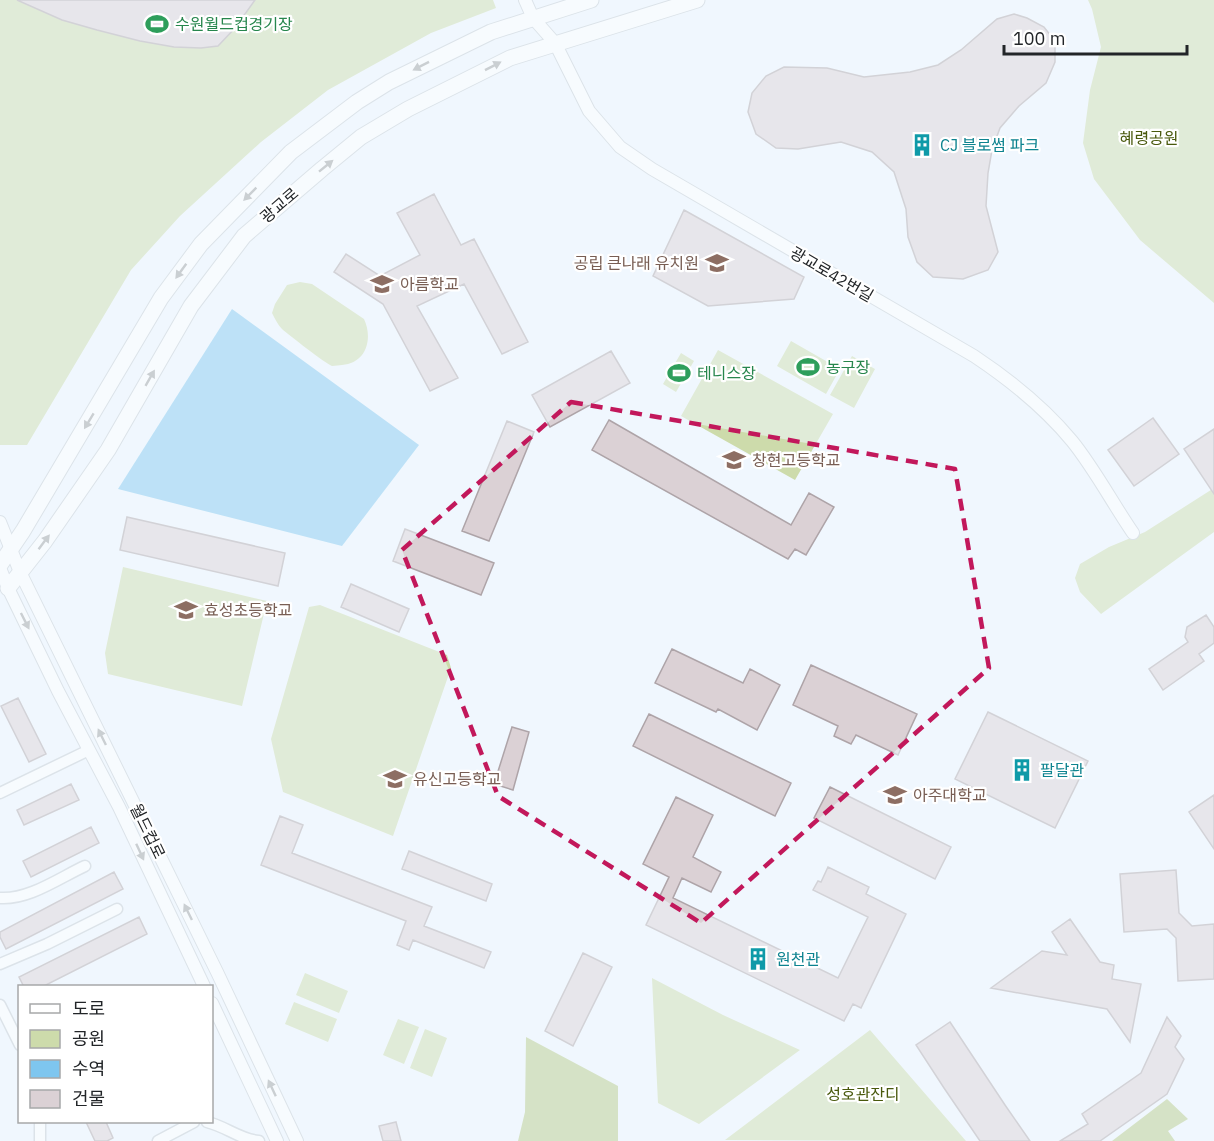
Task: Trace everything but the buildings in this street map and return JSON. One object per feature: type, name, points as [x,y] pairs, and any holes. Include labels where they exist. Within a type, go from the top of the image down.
[{"type":"main road","name":"광교로","points":[[0,566],[161,298],[201,244],[291,152],[357,102],[389,82],[491,32],[591,0]]},
{"type":"main road","name":"광교로","points":[[4,591],[45,541],[108,450],[191,306],[244,236],[361,137],[408,109],[510,58],[697,0]]},
{"type":"street","name":"광교로42번길","points":[[525,0],[533,18],[555,43],[589,111],[620,147],[652,169],[974,356],[1010,381],[1072,441],[1133,533]]},
{"type":"street","name":"월드컵로","points":[[0,522],[20,572],[212,962],[297,1141]]},
{"type":"street","name":"월드컵로","points":[[0,566],[4,591],[119,807],[203,985]]},
{"type":"street","points":[[0,792],[89,750]]},
{"type":"street","points":[[0,898],[26,894],[85,866]]},
{"type":"street","points":[[0,964],[47,944],[117,909]]},
{"type":"street","points":[[0,1005],[18,1042]]},
{"type":"street","points":[[213,1005],[276,1141]]},
{"type":"street","points":[[40,1123],[40,1141]]},
{"type":"street","points":[[158,1141],[192,1123]]},
{"type":"street","points":[[212,1123],[251,1141],[260,1141]]},
{"type":"highlighted area","points":[[571,402],[955,469],[989,668],[701,923],[498,796],[402,550]]},
{"type":"green space","points":[[0,0],[493,0],[496,8],[431,33],[328,90],[261,142],[180,216],[131,270],[27,445],[0,445]]},
{"type":"green space","name":"혜령공원","points":[[1088,0],[1214,0],[1214,303],[1140,240],[1094,179],[1083,143],[1090,90],[1101,47]]},
{"type":"green space","points":[[300,282],[312,284],[364,319],[368,341],[362,355],[357,360],[332,366],[279,326],[272,313],[275,304],[287,285]]},
{"type":"green space","name":"농구장","points":[[791,341],[840,369],[826,394],[777,366]]},
{"type":"green space","points":[[718,350],[833,414],[795,480],[681,416]]},
{"type":"green space","name":"테니스장","points":[[681,353],[694,361],[676,392],[663,384]]},
{"type":"green space","name":"농구장","points":[[852,356],[875,369],[854,408],[830,395]]},
{"type":"green space","points":[[1214,488],[1214,532],[1101,614],[1080,592],[1075,578],[1080,564],[1109,547],[1145,532]]},
{"type":"green space","points":[[123,567],[267,601],[242,706],[108,674],[105,653]]},
{"type":"green space","points":[[320,605],[447,655],[451,668],[393,836],[283,792],[271,739],[309,607]]},
{"type":"green space","points":[[305,973],[348,991],[339,1013],[296,995]]},
{"type":"green space","points":[[652,978],[723,1015],[800,1050],[699,1124],[658,1103]]},
{"type":"green space","points":[[294,1002],[337,1019],[328,1042],[285,1024]]},
{"type":"green space","points":[[398,1019],[419,1027],[404,1064],[383,1055]]},
{"type":"green space","points":[[425,1029],[447,1038],[432,1077],[410,1068]]},
{"type":"green space","name":"성호관잔디","points":[[870,1030],[966,1141],[725,1140]]},
{"type":"green space","points":[[526,1037],[618,1086],[618,1141],[518,1141],[525,1112]]},
{"type":"green space","points":[[1167,1099],[1188,1119],[1168,1131],[1175,1141],[1112,1141]]},
{"type":"water","points":[[232,309],[419,445],[342,546],[118,489]]},
{"type":"place","name":"수원월드컵경기장","points":[[157,24]]},
{"type":"place","name":"CJ 블로썸 파크","points":[[922,145]]},
{"type":"place","name":"공립 큰나래 유치원","points":[[717,263]]},
{"type":"place","name":"아름학교","points":[[382,284]]},
{"type":"place","name":"농구장","points":[[808,367]]},
{"type":"place","name":"테니스장","points":[[679,373]]},
{"type":"place","name":"창현고등학교","points":[[734,460]]},
{"type":"place","name":"효성초등학교","points":[[186,610]]},
{"type":"place","name":"팔달관","points":[[1022,770]]},
{"type":"place","name":"유신고등학교","points":[[395,779]]},
{"type":"place","name":"아주대학교","points":[[895,795]]},
{"type":"place","name":"원천관","points":[[758,959]]}]
